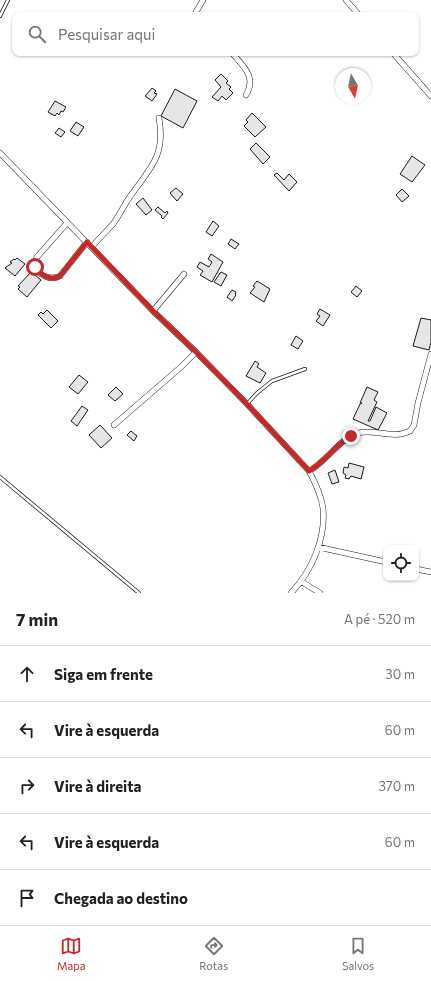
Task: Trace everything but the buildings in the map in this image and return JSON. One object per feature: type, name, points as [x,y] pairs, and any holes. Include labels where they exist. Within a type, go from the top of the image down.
[{"type":"street","points":[[196,12],[203,0]]},
{"type":"street","points":[[346,0],[356,12]]},
{"type":"street","points":[[235,56],[250,76],[250,89],[246,95]]},
{"type":"street","points":[[396,56],[431,96]]},
{"type":"street","points":[[92,247],[113,225],[129,199],[151,169],[159,150],[161,139],[159,118]]},
{"type":"street","points":[[0,153],[153,311],[247,404],[309,471],[323,506],[324,523],[318,547],[302,582],[291,593]]},
{"type":"street","points":[[68,223],[37,258],[34,264],[37,270],[49,278],[56,278],[60,276],[87,242]]},
{"type":"street","points":[[153,311],[184,274]]},
{"type":"street","points":[[114,425],[181,367],[196,352]]},
{"type":"street","points":[[309,471],[343,442],[357,433],[397,434],[410,431],[414,425],[418,403],[431,354]]},
{"type":"street","points":[[318,547],[383,561]]},
{"type":"street","points":[[419,570],[431,572]]},
{"type":"street","points":[[302,582],[320,593]]},
{"type":"lane","points":[[0,16],[8,0]]},
{"type":"lane","points":[[247,404],[257,393],[272,381],[305,370]]},
{"type":"lane","points":[[0,477],[139,593]]},
{"type":"route","points":[[35,267],[49,278],[56,278],[60,276],[87,242],[153,311],[247,404],[309,471],[351,436]]}]
